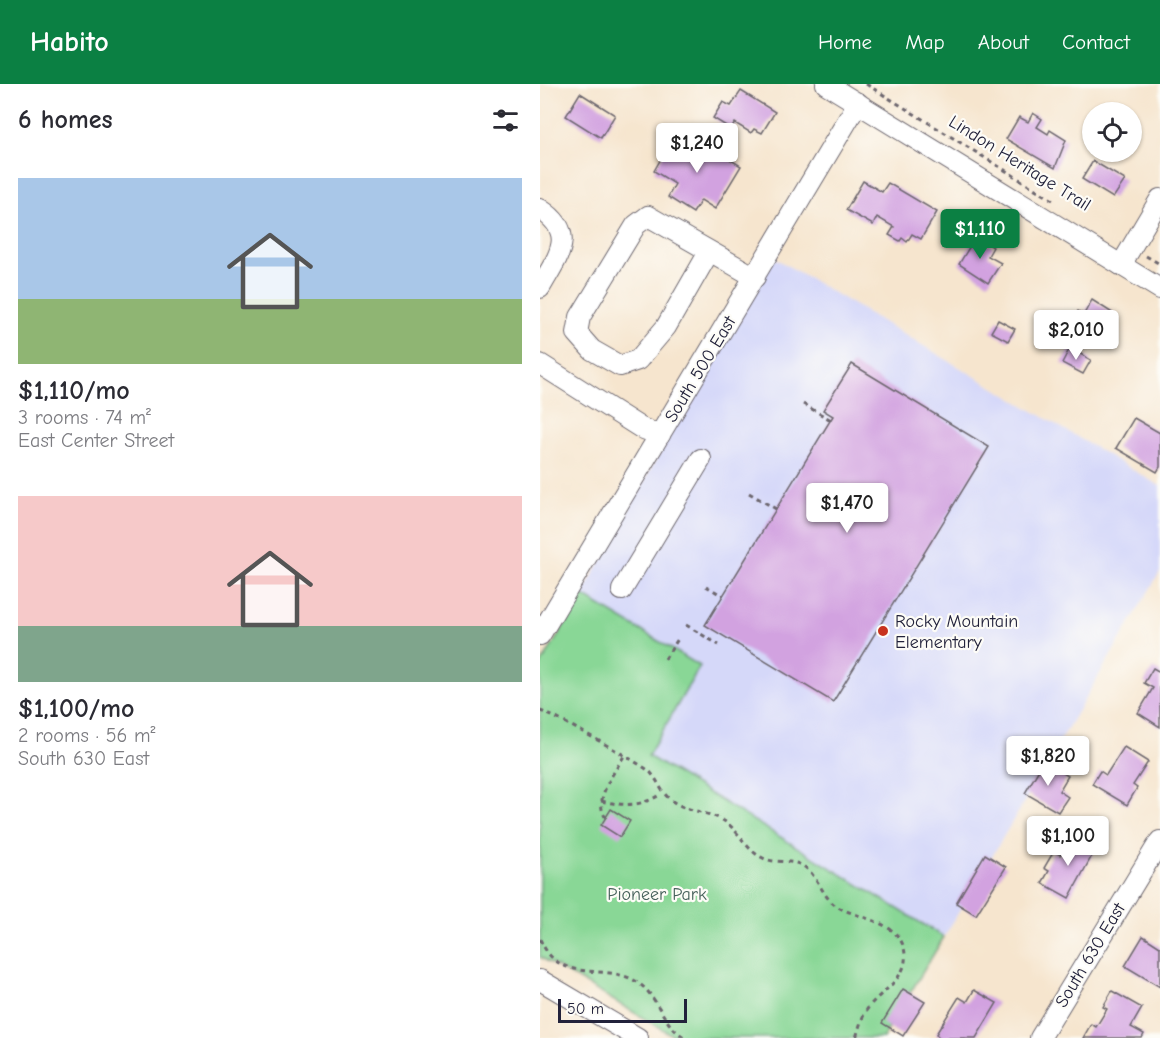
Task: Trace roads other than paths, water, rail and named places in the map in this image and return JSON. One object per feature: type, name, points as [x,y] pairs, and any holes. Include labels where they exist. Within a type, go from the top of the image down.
[{"type":"street","points":[[826,84],[1160,289]]},
{"type":"street","name":"South 500 East","points":[[540,634],[858,103]]},
{"type":"street","points":[[1121,265],[1160,199]]},
{"type":"street","points":[[540,209],[556,222],[563,239],[562,249],[540,288]]},
{"type":"street","points":[[709,252],[666,327],[638,360],[620,366],[592,350],[577,333],[580,317],[636,225],[648,216],[755,278]]},
{"type":"street","points":[[540,364],[641,428],[660,435]]},
{"type":"street","points":[[622,590],[701,459]]},
{"type":"street","name":"South 630 East","points":[[1040,1038],[1160,841]]},
{"type":"street","points":[[540,980],[638,1038]]},
{"type":"place","name":"Rocky Mountain Elementary","points":[[883,631]]},
{"type":"park label","name":"Pioneer Park","points":[[657,894]]}]
